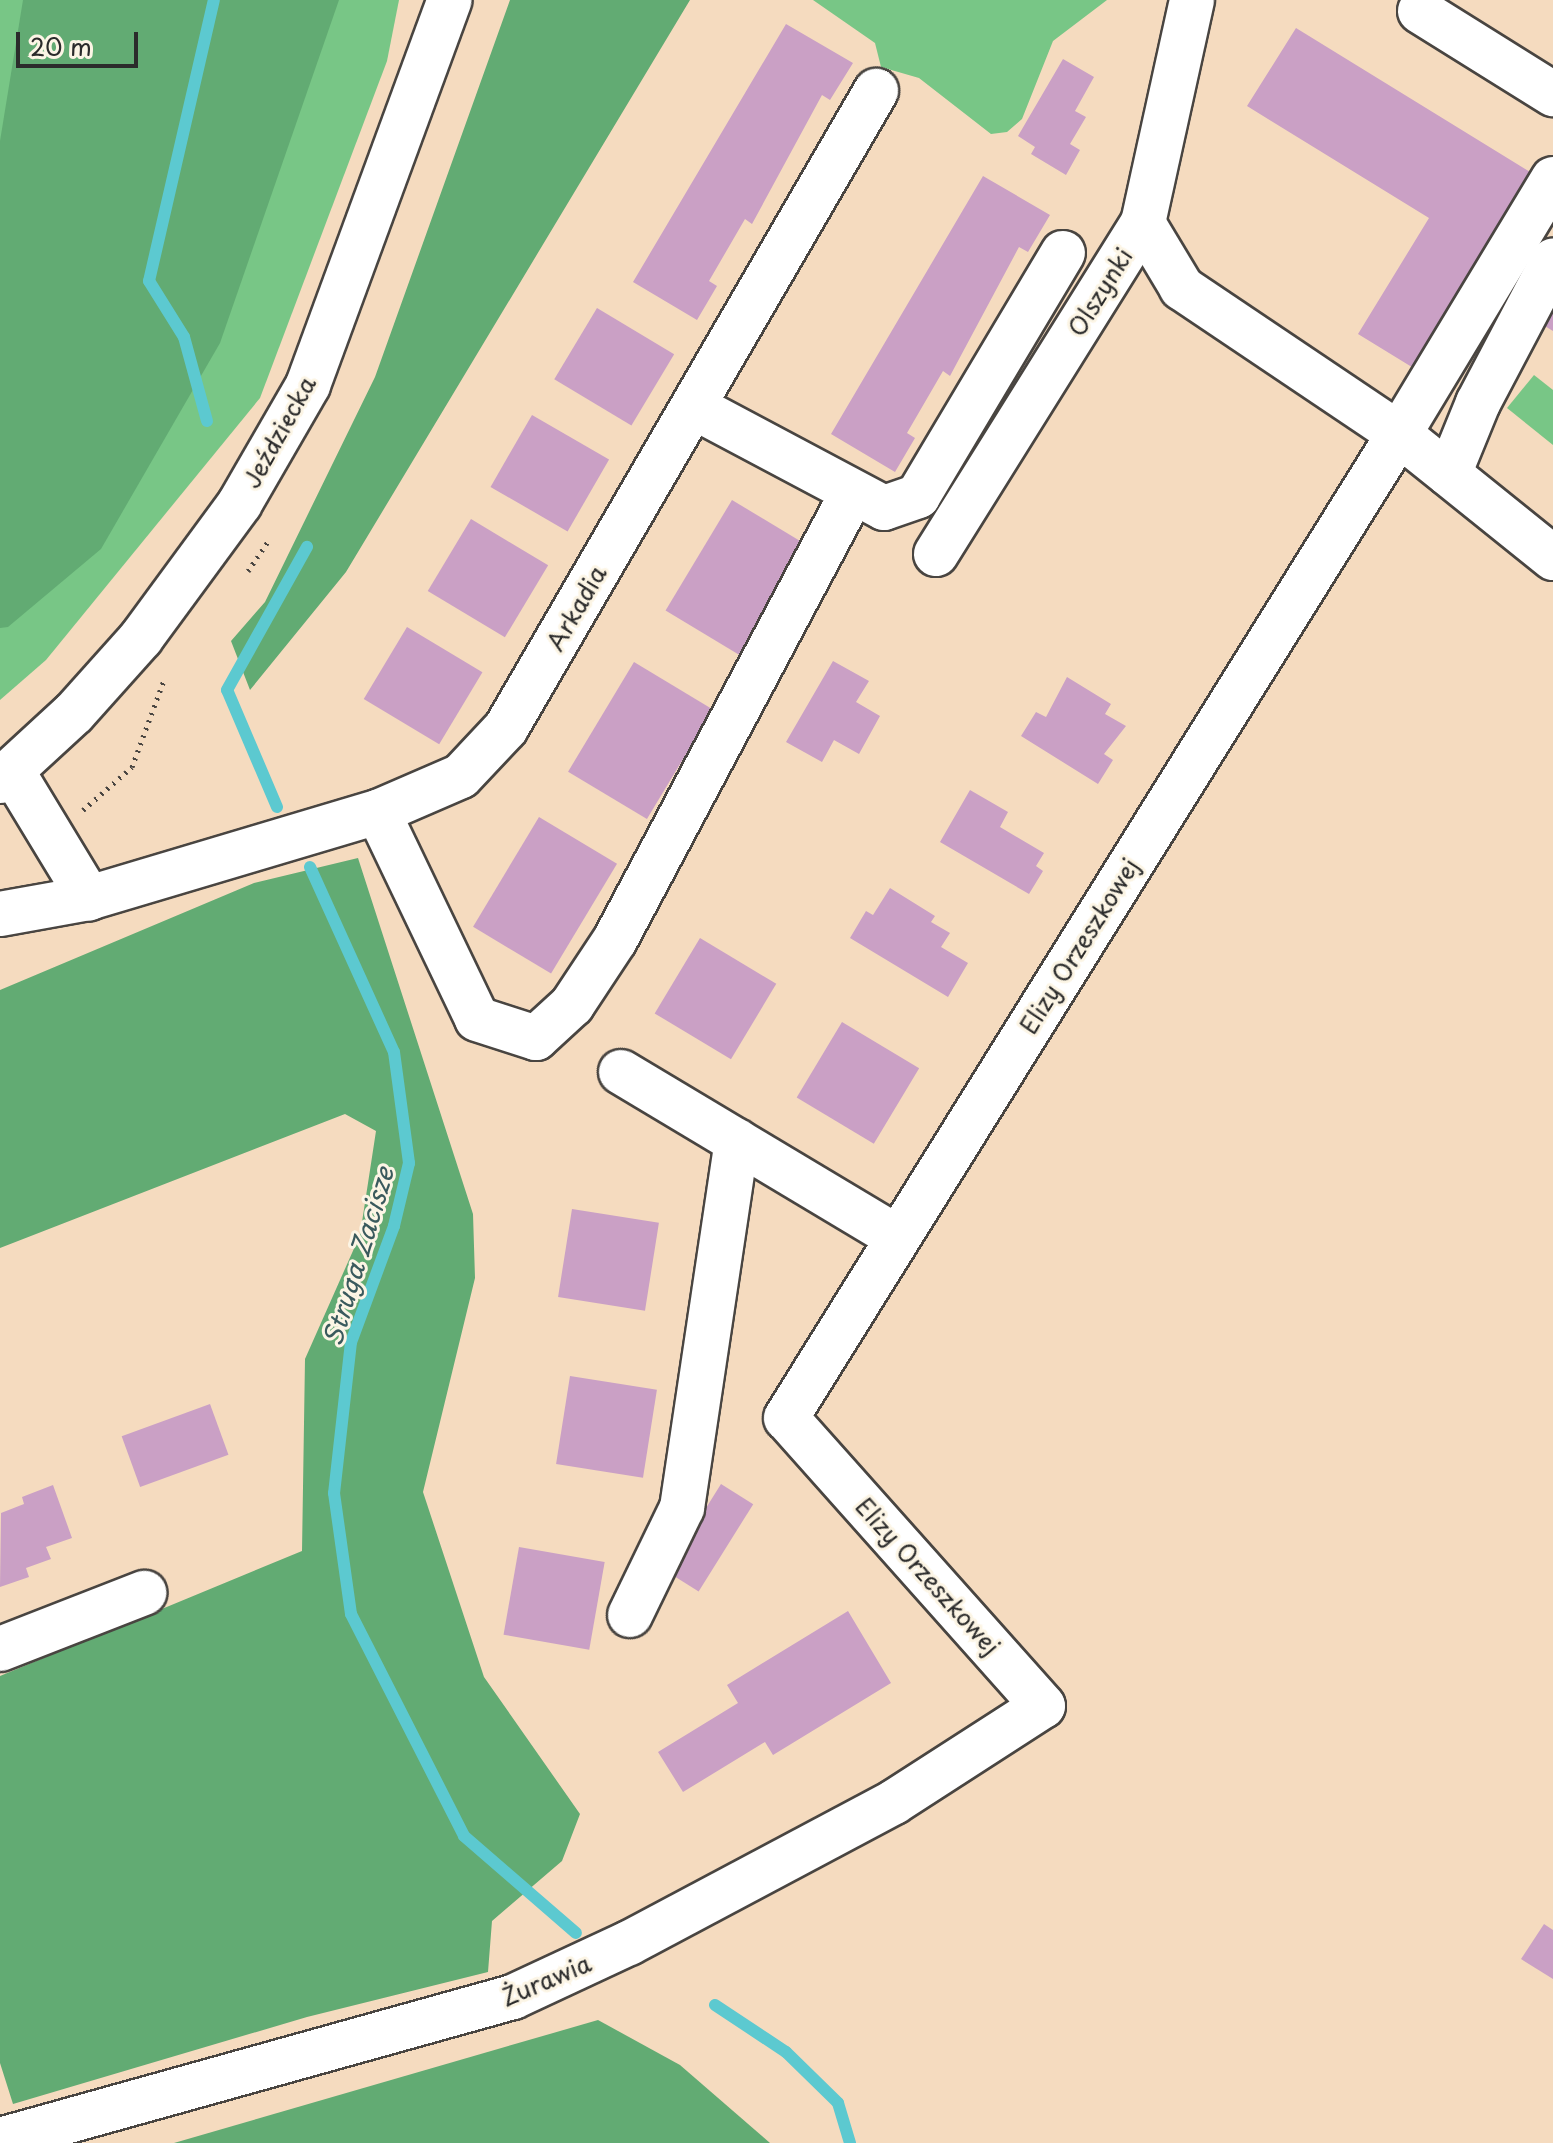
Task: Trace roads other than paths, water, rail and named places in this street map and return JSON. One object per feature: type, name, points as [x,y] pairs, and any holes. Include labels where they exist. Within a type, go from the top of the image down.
[{"type":"street","name":"Olszynki","points":[[936,554],[1143,223],[1192,0]]},
{"type":"street","name":"Jeździecka","points":[[6,776],[74,713],[187,582],[308,385],[446,5]]},
{"type":"street","points":[[1420,11],[1553,94]]},
{"type":"street","name":"Arkadia","points":[[0,914],[89,898],[378,812],[461,776],[506,728],[876,91]]},
{"type":"street","name":"Elizy Orzeszkowej","points":[[1043,1706],[786,1418],[1399,434],[1553,179]]},
{"type":"street","points":[[1143,223],[1182,288],[1399,434],[1553,558]]},
{"type":"street","points":[[694,407],[884,508],[918,496],[1063,253]]},
{"type":"street","points":[[1449,474],[1478,403],[1553,261]]},
{"type":"street","points":[[378,812],[477,1019],[536,1038],[572,1005],[615,940],[853,492]]},
{"type":"street","points":[[6,776],[89,898]]},
{"type":"street","points":[[621,1072],[897,1237]]},
{"type":"street","points":[[630,1615],[682,1508],[737,1141]]},
{"type":"street","points":[[0,1649],[144,1593]]},
{"type":"street","name":"Żurawia","points":[[0,2140],[513,1997],[629,1943],[894,1802],[1043,1706]]},
{"type":"waterway","name":"Struga Zacisze","points":[[207,421],[184,337],[149,281],[214,0]]},
{"type":"waterway","name":"Struga Zacisze","points":[[277,807],[227,690],[307,547]]},
{"type":"waterway","name":"Struga Zacisze","points":[[310,867],[394,1052],[409,1163],[394,1226],[351,1342],[334,1493],[351,1614],[464,1836],[576,1933]]},
{"type":"waterway","name":"Struga Zacisze","points":[[715,2005],[786,2052],[838,2103],[850,2143]]}]
